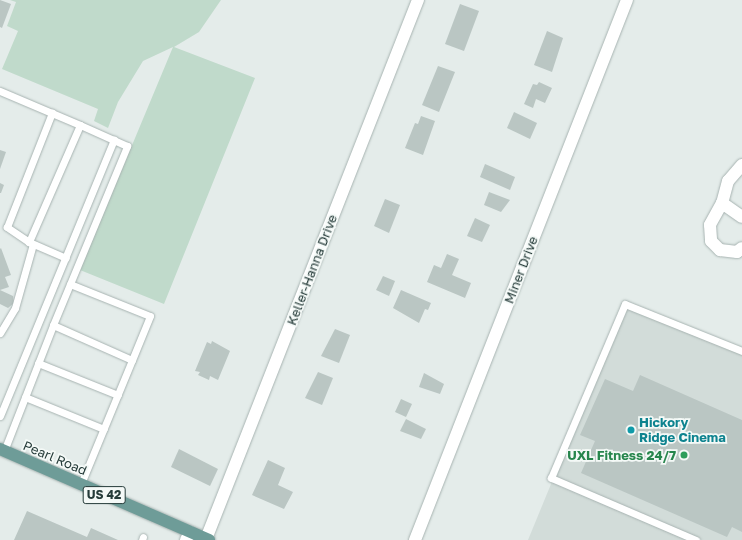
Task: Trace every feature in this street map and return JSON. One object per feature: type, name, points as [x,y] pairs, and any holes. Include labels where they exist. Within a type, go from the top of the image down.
[{"type":"main road","name":"Pearl Road","points":[[2,450],[81,484],[188,536],[208,540]]},
{"type":"street","name":"Keller-Hanna Drive","points":[[208,540],[418,0]]},
{"type":"street","name":"Miner Drive","points":[[415,540],[627,0]]},
{"type":"street","points":[[742,164],[728,181],[722,203],[710,224],[711,241],[720,250],[737,252],[742,248]]},
{"type":"street","points":[[722,203],[742,217]]},
{"type":"lane","points":[[0,91],[127,146],[2,450]]},
{"type":"lane","points":[[52,113],[8,227],[31,243],[66,258]]},
{"type":"lane","points":[[0,333],[15,308],[31,243],[80,125]]},
{"type":"lane","points":[[0,416],[114,140]]},
{"type":"lane","points":[[76,232],[89,238]]},
{"type":"lane","points":[[70,284],[150,316],[81,484]]},
{"type":"lane","points":[[696,540],[551,478],[625,304],[742,351]]},
{"type":"lane","points":[[53,325],[132,360]]},
{"type":"lane","points":[[33,337],[46,342]]},
{"type":"lane","points":[[38,363],[118,396]]},
{"type":"lane","points":[[25,397],[104,429]]},
{"type":"shaded area","points":[[625,304],[742,350],[742,540],[528,540]]},
{"type":"green space","points":[[10,0],[221,0],[199,32],[174,47],[255,78],[164,304],[80,270],[173,47],[143,61],[118,102],[108,128],[94,121],[98,109],[2,69],[18,31],[7,26],[16,2]]},
{"type":"building","points":[[0,0],[11,4],[2,28],[0,27]]},
{"type":"building","points":[[460,4],[479,11],[464,51],[445,44]]},
{"type":"building","points":[[547,31],[563,38],[552,72],[534,65]]},
{"type":"building","points":[[438,66],[455,72],[439,112],[422,105]]},
{"type":"building","points":[[539,82],[552,88],[545,103],[536,99],[533,108],[524,104],[533,84],[537,85]]},
{"type":"building","points":[[514,112],[537,123],[530,139],[507,128]]},
{"type":"building","points":[[421,116],[435,121],[423,155],[405,148],[415,123],[418,124]]},
{"type":"building","points":[[0,150],[6,152],[0,169]]},
{"type":"building","points":[[485,164],[515,177],[510,190],[480,177]]},
{"type":"building","points":[[0,183],[4,185],[1,193],[0,193]]},
{"type":"building","points":[[489,192],[510,200],[501,212],[484,205]]},
{"type":"building","points":[[385,199],[400,205],[389,233],[374,226]]},
{"type":"building","points":[[475,218],[490,225],[482,242],[467,236]]},
{"type":"building","points":[[1,248],[11,275],[5,277],[9,287],[0,290]]},
{"type":"building","points":[[447,254],[459,259],[452,275],[471,283],[465,298],[427,282],[434,265],[441,268]]},
{"type":"building","points":[[383,276],[395,281],[389,296],[376,290]]},
{"type":"building","points":[[0,290],[13,296],[14,303],[8,308],[0,304]]},
{"type":"building","points":[[401,290],[431,303],[428,310],[425,309],[419,323],[393,308]]},
{"type":"building","points":[[335,329],[350,335],[339,363],[321,356]]},
{"type":"building","points":[[212,341],[230,351],[218,380],[210,376],[209,380],[198,375],[200,372],[195,371],[207,342],[211,344]]},
{"type":"building","points":[[318,372],[333,378],[322,405],[305,398]]},
{"type":"building","points":[[424,373],[444,384],[440,394],[419,387]]},
{"type":"building","points":[[640,375],[742,420],[742,532],[732,527],[727,537],[581,473],[595,441],[580,435],[605,379],[633,391]]},
{"type":"building","points":[[401,399],[412,404],[406,417],[395,412]]},
{"type":"building","points":[[406,419],[426,429],[421,439],[400,431]]},
{"type":"building","points":[[179,449],[218,469],[210,486],[171,467]]},
{"type":"building","points":[[268,460],[285,468],[278,485],[293,492],[284,509],[252,495]]},
{"type":"building","points":[[27,511],[87,537],[91,528],[118,540],[14,540]]},
{"type":"place","name":"Hickory Ridge Cinema","points":[[631,430]]},
{"type":"place","name":"UXL Fitness 24/7","points":[[684,455]]}]
